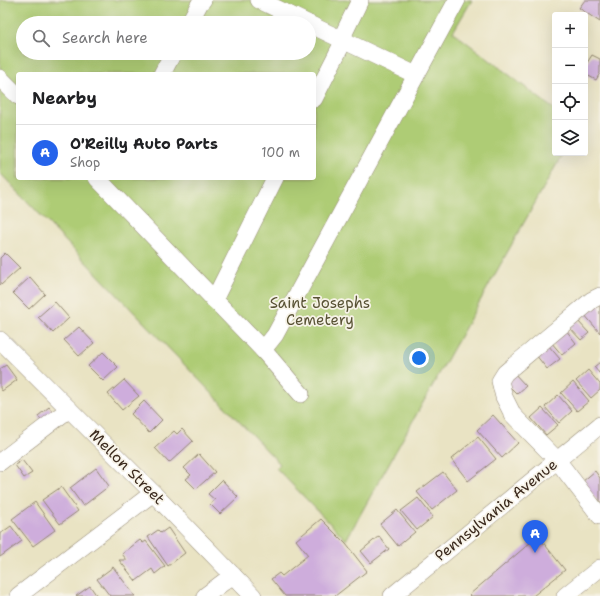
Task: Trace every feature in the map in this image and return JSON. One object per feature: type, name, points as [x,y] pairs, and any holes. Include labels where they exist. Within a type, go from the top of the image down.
[{"type":"street","points":[[193,16],[203,0]]},
{"type":"street","points":[[259,0],[293,16]]},
{"type":"street","points":[[316,95],[360,0]]},
{"type":"street","points":[[263,350],[275,335],[456,0]]},
{"type":"street","points":[[316,27],[416,76]]},
{"type":"street","points":[[163,72],[169,60]]},
{"type":"street","points":[[0,78],[16,94]]},
{"type":"street","points":[[102,180],[263,350],[301,394]]},
{"type":"street","points":[[214,300],[274,180]]},
{"type":"street","points":[[600,296],[592,300],[505,373],[500,381],[504,397],[513,415],[557,460],[600,516]]},
{"type":"street","name":"Mellon Street","points":[[0,340],[253,596]]},
{"type":"street","points":[[0,462],[69,409]]},
{"type":"street","name":"Pennsylvania Avenue","points":[[392,596],[600,425]]},
{"type":"street","points":[[18,596],[153,494]]},
{"type":"street","points":[[565,596],[600,568]]},
{"type":"street","points":[[205,596],[232,575]]},
{"type":"green space","name":"Saint Josephs Cemetery","points":[[0,0],[472,0],[453,32],[552,108],[552,156],[561,156],[346,540],[276,468],[280,464],[0,173]]},
{"type":"building","points":[[585,0],[600,0],[600,22],[588,14],[588,12],[585,12],[579,8]]},
{"type":"building","points":[[592,55],[600,59],[600,73],[596,80],[588,76],[588,61]]},
{"type":"building","points":[[5,253],[20,268],[1,285],[0,258]]},
{"type":"building","points":[[30,277],[45,294],[29,309],[13,293]]},
{"type":"building","points":[[55,302],[69,318],[53,333],[38,317]]},
{"type":"building","points":[[600,305],[600,333],[584,314]]},
{"type":"building","points":[[577,320],[589,333],[581,340],[569,327]]},
{"type":"building","points":[[79,327],[94,343],[79,356],[64,340]]},
{"type":"building","points":[[566,330],[576,343],[562,355],[551,342]]},
{"type":"building","points":[[548,345],[560,359],[547,369],[536,355]]},
{"type":"building","points":[[103,352],[118,367],[103,381],[88,366]]},
{"type":"building","points":[[600,362],[600,374],[594,367]]},
{"type":"building","points":[[6,365],[17,380],[2,391],[0,388],[0,369]]},
{"type":"building","points":[[588,370],[600,384],[600,390],[591,398],[576,381]]},
{"type":"building","points":[[513,372],[526,386],[517,394],[504,381]]},
{"type":"building","points":[[124,380],[139,396],[122,410],[108,394]]},
{"type":"building","points":[[573,382],[589,401],[577,411],[561,393]]},
{"type":"building","points":[[558,395],[572,411],[559,423],[545,407]]},
{"type":"building","points":[[144,401],[162,420],[149,433],[131,414]]},
{"type":"building","points":[[49,407],[55,414],[43,423],[38,416]]},
{"type":"building","points":[[542,408],[558,425],[546,435],[531,418]]},
{"type":"building","points":[[493,415],[518,443],[502,458],[477,430]]},
{"type":"building","points":[[182,429],[193,441],[169,463],[155,448],[174,431],[177,434]]},
{"type":"building","points":[[478,437],[496,459],[468,481],[451,459]]},
{"type":"building","points":[[199,454],[215,472],[196,489],[186,479],[191,475],[184,468]]},
{"type":"building","points":[[22,460],[32,473],[24,478],[15,465]]},
{"type":"building","points":[[96,468],[109,486],[83,506],[70,488]]},
{"type":"building","points":[[595,471],[600,478],[600,504],[582,482]]},
{"type":"building","points":[[443,472],[457,490],[432,510],[417,492]]},
{"type":"building","points":[[222,480],[238,497],[220,514],[210,504],[215,500],[208,494]]},
{"type":"building","points":[[61,487],[78,511],[60,524],[42,500]]},
{"type":"building","points":[[418,498],[433,517],[417,530],[401,511]]},
{"type":"building","points":[[35,502],[55,530],[33,546],[12,519]]},
{"type":"building","points":[[397,510],[415,532],[398,546],[380,524]]},
{"type":"building","points":[[321,519],[346,544],[367,571],[335,596],[285,596],[271,579],[279,573],[282,576],[308,555],[296,540]]},
{"type":"building","points":[[11,526],[22,541],[0,557],[0,534]]},
{"type":"building","points":[[168,528],[185,553],[168,566],[148,537],[158,530],[161,533]]},
{"type":"building","points":[[379,536],[389,549],[371,563],[361,551]]},
{"type":"building","points":[[538,536],[565,570],[533,596],[469,595]]},
{"type":"building","points":[[140,540],[143,543],[146,541],[165,566],[155,574],[152,569],[136,581],[119,560],[127,560],[122,554]]},
{"type":"building","points":[[113,567],[135,596],[110,596],[97,579]]},
{"type":"building","points":[[90,586],[97,596],[76,596]]},
{"type":"place","name":"O'Reilly Auto Parts","points":[[535,553]]}]
